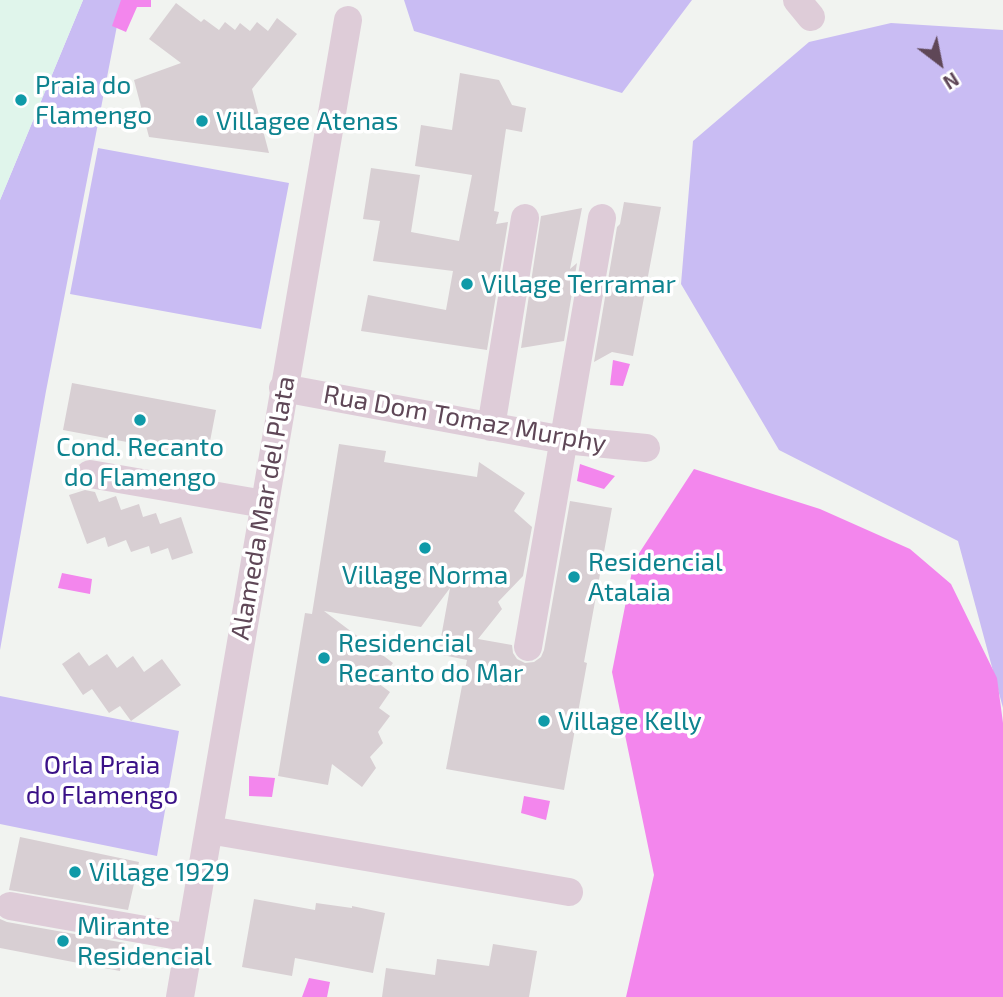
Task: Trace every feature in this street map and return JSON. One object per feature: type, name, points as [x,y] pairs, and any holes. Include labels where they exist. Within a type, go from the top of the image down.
[{"type":"street","name":"Alameda Mar del Plata","points":[[180,997],[348,20]]},
{"type":"street","points":[[491,427],[525,218]]},
{"type":"street","points":[[528,647],[602,218]]},
{"type":"street","name":"Rua Dom Tomaz Murphy","points":[[284,388],[564,440],[646,449]]},
{"type":"street","points":[[90,474],[264,504]]},
{"type":"street","points":[[209,830],[569,892]]},
{"type":"street","points":[[10,905],[190,938]]},
{"type":"green space","points":[[83,0],[122,0],[46,391],[0,650],[0,200]]},
{"type":"green space","points":[[404,0],[692,0],[622,93],[414,31]]},
{"type":"green space","points":[[891,23],[1003,30],[1003,708],[958,541],[779,450],[681,284],[693,141],[809,42]]},
{"type":"green space","points":[[98,148],[289,183],[261,329],[70,294]]},
{"type":"green space","name":"Orla Praia do Flamengo","points":[[0,696],[179,731],[157,856],[0,824]]},
{"type":"sand","name":"Praia do Flamengo","points":[[0,0],[83,0],[0,200]]},
{"type":"shaded area","points":[[121,0],[151,0],[151,7],[137,7],[126,32],[112,26]]},
{"type":"shaded area","points":[[613,360],[630,364],[623,386],[610,385]]},
{"type":"shaded area","points":[[580,464],[615,476],[604,489],[577,481]]},
{"type":"shaded area","points":[[694,469],[820,509],[910,549],[951,584],[997,678],[1003,723],[1003,997],[626,997],[654,875],[612,672],[634,561]]},
{"type":"shaded area","points":[[62,573],[92,579],[90,594],[58,588]]},
{"type":"shaded area","points":[[249,776],[275,778],[272,797],[249,796]]},
{"type":"shaded area","points":[[524,796],[550,801],[546,820],[521,813]]},
{"type":"shaded area","points":[[309,978],[330,982],[327,997],[302,997]]},
{"type":"building","points":[[176,3],[201,22],[204,19],[219,30],[225,22],[235,30],[240,23],[250,31],[257,22],[268,31],[277,18],[297,34],[252,89],[269,153],[149,137],[134,80],[181,63],[149,39]]},
{"type":"building","points":[[460,73],[499,80],[512,105],[526,108],[522,132],[506,129],[494,211],[499,212],[496,224],[508,222],[487,350],[361,331],[368,295],[446,310],[453,271],[373,261],[380,221],[363,219],[371,168],[420,175],[411,232],[459,241],[472,175],[415,166],[421,125],[452,130]]},
{"type":"building","points":[[624,202],[661,207],[633,356],[612,352],[594,362],[617,227]]},
{"type":"building","points":[[582,208],[570,269],[577,263],[564,341],[521,348],[541,216]]},
{"type":"building","name":"Cond. Recanto do Flamengo","points":[[72,383],[216,410],[207,457],[63,430]]},
{"type":"building","points":[[339,444],[386,451],[384,462],[477,477],[479,462],[525,493],[514,511],[532,527],[523,576],[498,602],[502,609],[478,639],[512,645],[517,659],[525,663],[534,662],[541,657],[544,650],[570,501],[612,508],[564,790],[446,769],[467,660],[438,654],[450,588],[421,627],[324,611],[393,663],[378,683],[390,692],[379,708],[390,716],[378,732],[383,743],[370,757],[376,768],[362,787],[332,764],[328,785],[278,776],[305,613],[312,614]]},
{"type":"building","points":[[85,490],[95,492],[99,502],[116,496],[121,510],[139,504],[143,517],[156,513],[160,524],[181,517],[193,553],[172,560],[168,548],[151,554],[149,546],[131,552],[126,540],[108,547],[105,537],[87,544],[69,495]]},
{"type":"building","points":[[79,652],[89,666],[107,654],[117,668],[133,656],[144,672],[162,659],[181,685],[131,721],[120,706],[109,713],[92,689],[83,695],[62,664]]},
{"type":"building","name":"Village 1929","points":[[20,837],[139,862],[128,910],[9,890]]},
{"type":"building","points":[[254,899],[315,910],[316,903],[352,906],[385,913],[373,973],[295,958],[292,976],[242,967]]},
{"type":"building","name":"Mirante Residencial","points":[[0,919],[125,943],[120,971],[0,948]]},
{"type":"building","points":[[493,944],[537,951],[529,997],[382,997],[386,968],[435,975],[437,959],[489,966]]},
{"type":"place","name":"Praia do Flamengo","points":[[21,100]]},
{"type":"place","name":"Villagee Atenas","points":[[202,121]]},
{"type":"place","name":"Village Terramar","points":[[467,284]]},
{"type":"place","name":"Cond. Recanto do Flamengo","points":[[140,420]]},
{"type":"place","name":"Village Norma","points":[[425,548]]},
{"type":"place","name":"Residencial Atalaia","points":[[574,577]]},
{"type":"place","name":"Residencial Recanto do Mar","points":[[324,658]]},
{"type":"place","name":"Village Kelly","points":[[544,721]]},
{"type":"place","name":"Village 1929","points":[[75,872]]},
{"type":"place","name":"Mirante Residencial","points":[[63,941]]}]
